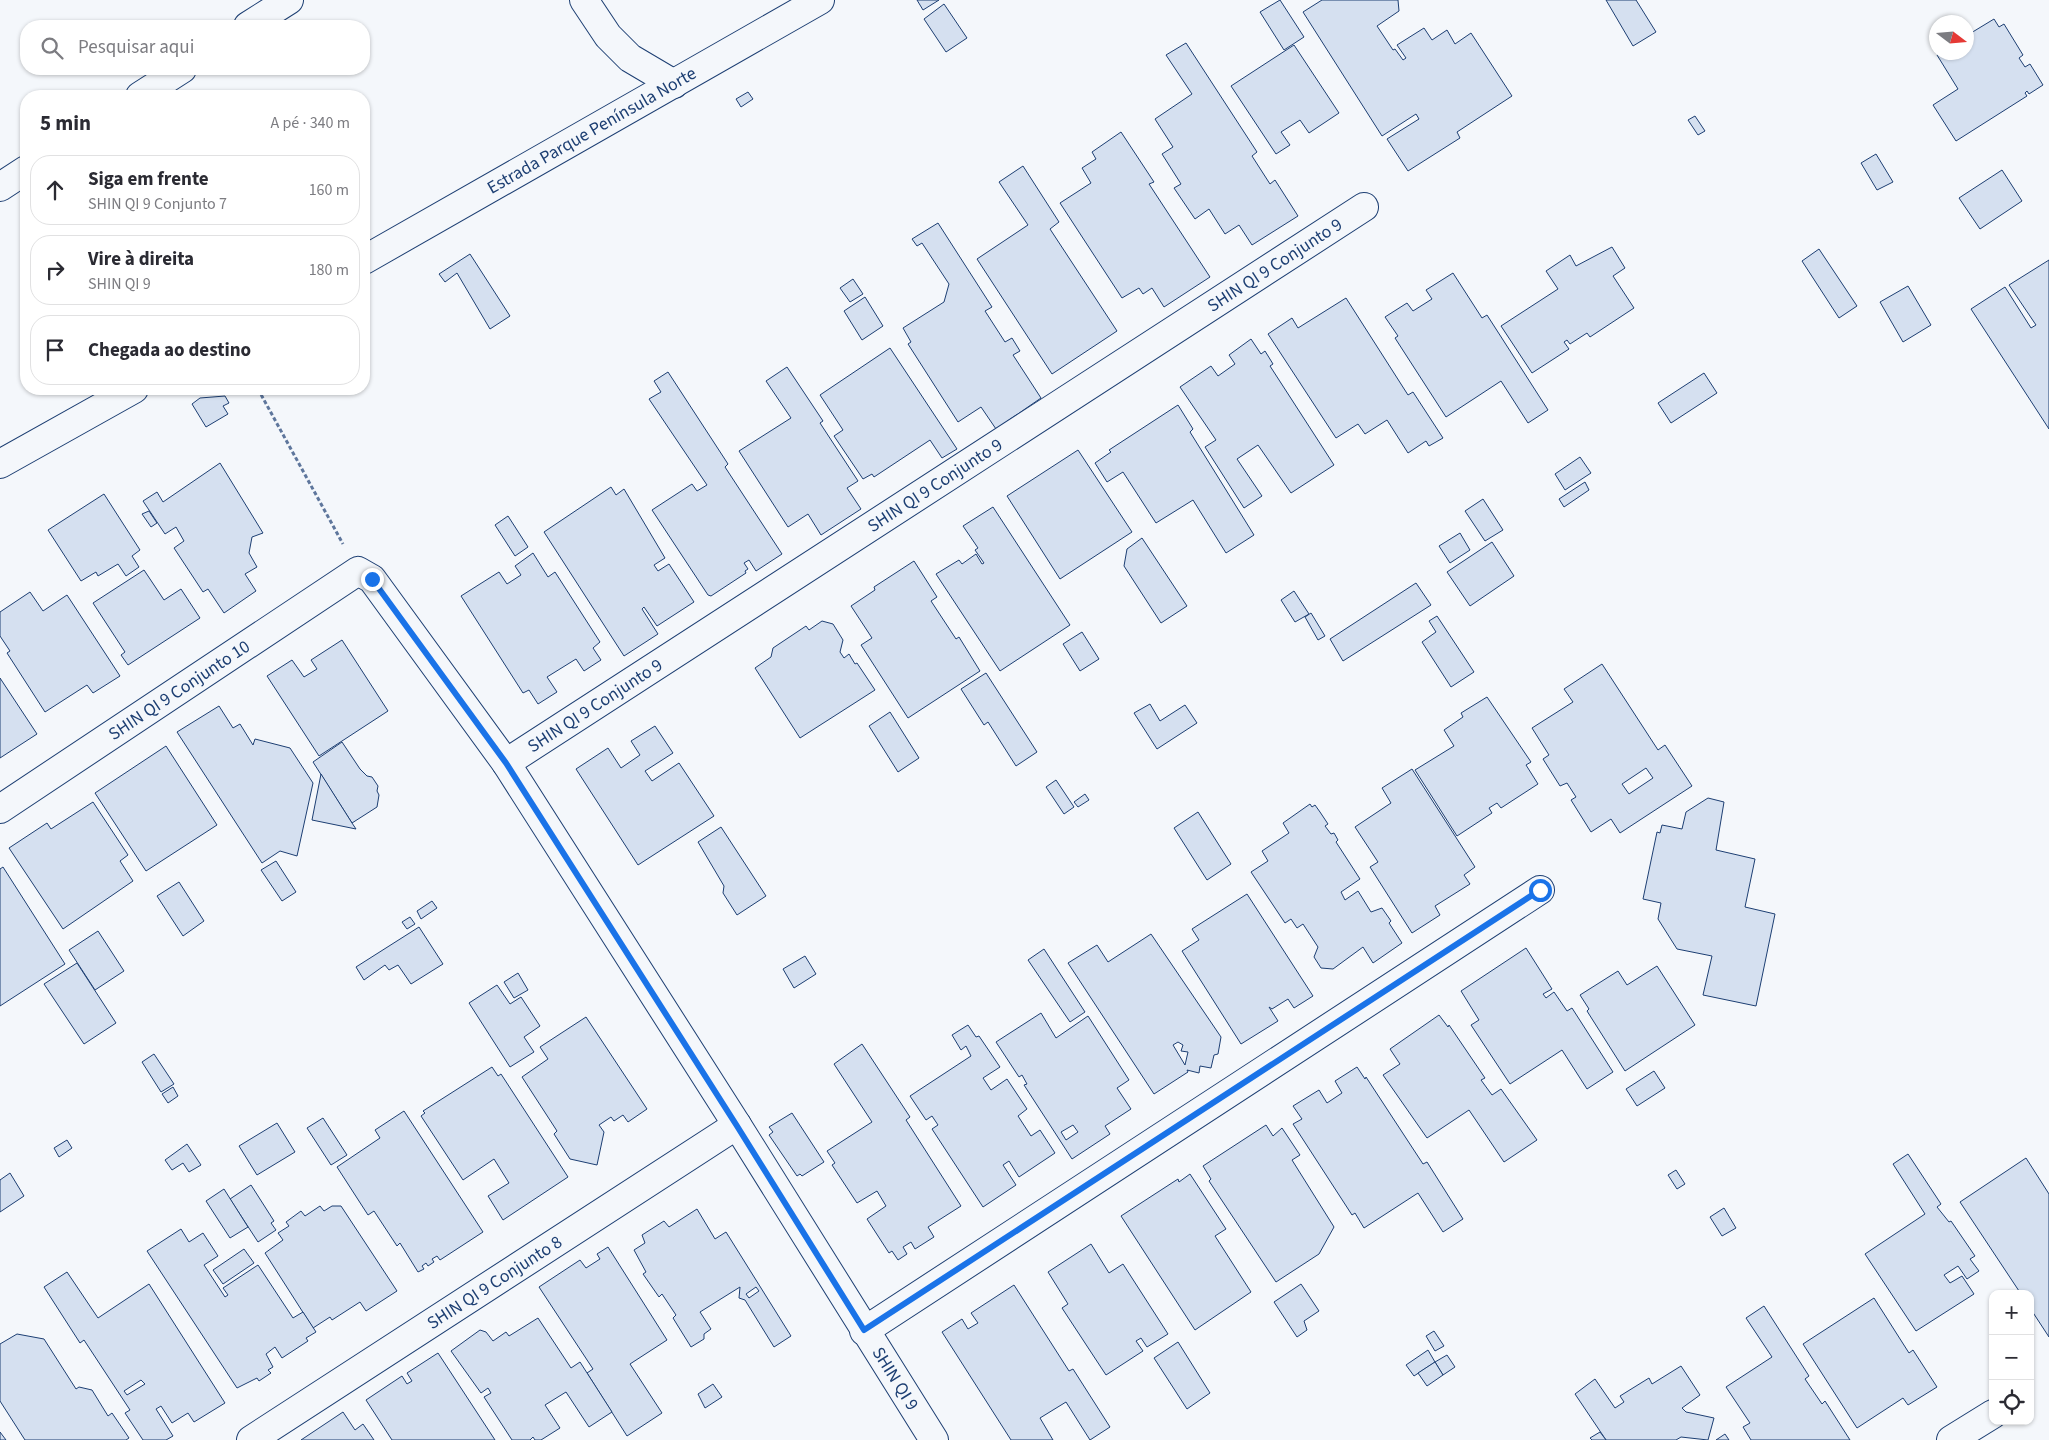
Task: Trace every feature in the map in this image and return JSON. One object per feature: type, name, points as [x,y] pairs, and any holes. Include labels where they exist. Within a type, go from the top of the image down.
[{"type":"street","points":[[257,20],[288,0]]},
{"type":"street","points":[[584,0],[608,36],[630,58],[674,84]]},
{"type":"street","name":"Estrada Parque Península Norte","points":[[370,257],[820,0]]},
{"type":"street","points":[[149,90],[173,75]]},
{"type":"street","points":[[0,187],[20,174]]},
{"type":"street","name":"SHIN QI 9 Conjunto 9","points":[[506,763],[1364,207]]},
{"type":"street","points":[[0,464],[123,395]]},
{"type":"street","name":"SHIN QI 9","points":[[358,571],[372,579],[506,763],[934,1440]]},
{"type":"street","name":"SHIN QI 9 Conjunto 10","points":[[0,809],[358,571]]},
{"type":"street","points":[[864,1330],[1540,890]]},
{"type":"street","name":"SHIN QI 9 Conjunto 8","points":[[251,1440],[737,1126]]},
{"type":"street","points":[[1951,1440],[1989,1416]]},
{"type":"path","points":[[261,395],[358,571]]},
{"type":"building","points":[[917,0],[939,0],[923,10]]},
{"type":"building","points":[[1280,0],[1304,37],[1284,50],[1260,12]]},
{"type":"building","points":[[1322,0],[1398,0],[1399,11],[1377,26],[1393,50],[1395,49],[1403,60],[1406,58],[1397,45],[1424,28],[1432,40],[1447,30],[1455,44],[1471,33],[1512,96],[1457,132],[1460,138],[1408,171],[1387,139],[1419,119],[1416,114],[1382,136],[1303,12]]},
{"type":"building","points":[[1606,0],[1636,0],[1656,32],[1633,46]]},
{"type":"building","points":[[944,4],[967,38],[946,52],[924,19]]},
{"type":"building","points":[[1994,19],[1999,27],[2004,24],[2023,55],[2019,58],[2025,67],[2030,64],[2043,85],[2029,94],[2027,91],[2025,93],[2027,96],[1956,141],[1933,105],[1958,89],[1940,60],[1974,60],[1974,31]]},
{"type":"building","points":[[1186,43],[1257,152],[1252,156],[1270,184],[1275,180],[1298,216],[1252,245],[1239,225],[1225,234],[1209,209],[1195,219],[1174,188],[1181,184],[1162,154],[1173,147],[1155,119],[1192,94],[1166,55]]},
{"type":"building","points":[[1294,45],[1339,113],[1309,133],[1300,120],[1281,132],[1290,145],[1276,154],[1231,86]]},
{"type":"building","points":[[748,92],[753,99],[741,107],[736,99]]},
{"type":"building","points":[[1695,116],[1705,131],[1698,135],[1688,120]]},
{"type":"building","points":[[1121,132],[1154,182],[1149,184],[1210,277],[1164,307],[1152,288],[1143,294],[1139,288],[1122,298],[1060,203],[1091,183],[1082,168],[1096,159],[1092,152]]},
{"type":"building","points":[[1876,154],[1893,182],[1877,190],[1861,163]]},
{"type":"building","points":[[1023,166],[1059,222],[1050,229],[1117,331],[1052,374],[977,259],[1028,225],[999,182]]},
{"type":"building","points":[[2002,170],[2022,201],[1980,229],[1959,198]]},
{"type":"building","points":[[938,223],[992,307],[985,311],[1005,342],[1012,338],[1020,351],[1013,355],[1041,398],[996,429],[981,407],[958,422],[908,344],[911,342],[903,328],[944,302],[949,284],[922,243],[917,246],[912,239]]},
{"type":"building","points":[[1612,247],[1625,268],[1613,276],[1634,308],[1590,337],[1587,333],[1570,344],[1567,340],[1564,342],[1569,349],[1532,373],[1501,326],[1558,289],[1546,271],[1570,255],[1576,266]]},
{"type":"building","points":[[1819,249],[1857,306],[1839,318],[1802,261]]},
{"type":"building","points":[[470,254],[510,316],[490,329],[457,273],[445,282],[439,274]]},
{"type":"building","points":[[2049,260],[2049,429],[1971,309],[2005,287],[2031,328],[2036,325],[2009,285]]},
{"type":"building","points":[[1453,273],[1482,318],[1487,315],[1548,410],[1528,423],[1501,381],[1446,417],[1395,338],[1398,336],[1385,317],[1407,303],[1413,311],[1432,299],[1426,290]]},
{"type":"building","points":[[853,279],[863,294],[850,302],[840,288]]},
{"type":"building","points":[[1908,286],[1931,325],[1903,342],[1880,302]]},
{"type":"building","points":[[865,297],[883,326],[862,340],[844,311]]},
{"type":"building","points":[[1346,298],[1408,395],[1413,392],[1443,438],[1429,446],[1426,441],[1408,453],[1387,420],[1365,434],[1358,424],[1336,438],[1268,334],[1292,318],[1298,328]]},
{"type":"building","points":[[1251,339],[1261,354],[1265,351],[1273,364],[1270,366],[1334,465],[1291,493],[1258,445],[1237,459],[1262,496],[1244,508],[1205,447],[1216,440],[1180,387],[1211,366],[1218,376],[1235,364],[1229,355]]},
{"type":"building","points":[[890,348],[957,449],[942,458],[930,440],[874,477],[872,474],[863,479],[834,436],[843,430],[820,395]]},
{"type":"building","points":[[787,367],[823,421],[820,423],[858,481],[847,488],[861,509],[821,535],[808,514],[788,527],[739,451],[791,418],[766,381]]},
{"type":"building","points":[[668,372],[728,464],[725,467],[782,554],[756,571],[749,560],[744,563],[748,569],[745,571],[746,573],[711,596],[708,595],[652,510],[692,484],[697,491],[707,485],[649,399],[661,392],[654,381]]},
{"type":"building","points":[[1704,373],[1717,393],[1671,423],[1658,403]]},
{"type":"building","points":[[225,396],[229,403],[223,406],[228,414],[206,427],[192,404],[200,398]]},
{"type":"building","points":[[1178,405],[1193,429],[1190,432],[1254,535],[1226,553],[1193,500],[1156,523],[1123,472],[1107,482],[1095,463],[1111,452],[1109,450]]},
{"type":"building","points":[[1078,450],[1132,532],[1060,579],[1007,496]]},
{"type":"building","points":[[1580,457],[1591,473],[1565,490],[1555,474]]},
{"type":"building","points":[[220,463],[263,533],[252,537],[249,553],[257,567],[245,574],[256,591],[224,613],[208,589],[203,592],[174,548],[184,541],[176,527],[165,534],[143,501],[157,492],[163,502]]},
{"type":"building","points":[[1585,482],[1589,490],[1564,507],[1559,499]]},
{"type":"building","points":[[611,487],[616,495],[624,489],[665,558],[654,565],[658,571],[669,564],[694,602],[657,626],[644,607],[642,609],[658,634],[624,656],[544,532]]},
{"type":"building","points":[[104,494],[140,550],[132,556],[139,567],[126,576],[118,564],[98,576],[96,572],[81,581],[48,530]]},
{"type":"building","points":[[1483,499],[1503,530],[1485,541],[1465,511]]},
{"type":"building","points":[[993,507],[1070,625],[1000,671],[936,574],[959,560],[962,564],[976,554],[982,564],[984,563],[975,550],[978,548],[963,526]]},
{"type":"building","points":[[149,511],[157,523],[151,527],[142,514]]},
{"type":"building","points":[[508,516],[528,547],[515,556],[495,525]]},
{"type":"building","points":[[1460,533],[1470,550],[1450,563],[1439,546]]},
{"type":"building","points":[[1142,538],[1187,606],[1161,623],[1124,566],[1127,549]]},
{"type":"building","points":[[1492,542],[1514,576],[1470,606],[1447,572]]},
{"type":"building","points":[[533,553],[548,577],[555,572],[600,642],[593,648],[601,660],[584,671],[576,659],[547,677],[557,692],[538,704],[529,690],[523,693],[461,596],[499,572],[507,584],[521,575],[515,566]]},
{"type":"building","points":[[914,561],[937,597],[931,601],[956,639],[959,637],[980,671],[908,718],[861,645],[872,638],[851,606],[875,590],[874,587]]},
{"type":"building","points":[[144,570],[164,600],[181,589],[200,618],[128,665],[121,655],[125,652],[93,603]]},
{"type":"building","points":[[1416,583],[1431,605],[1343,661],[1330,639]]},
{"type":"building","points":[[1294,591],[1309,614],[1295,622],[1281,600]]},
{"type":"building","points":[[30,592],[43,611],[67,595],[120,676],[93,693],[87,685],[45,712],[7,653],[10,651],[0,636],[0,612]]},
{"type":"building","points":[[1311,613],[1325,636],[1318,640],[1305,617]]},
{"type":"building","points":[[1437,616],[1474,672],[1451,687],[1422,642],[1436,632],[1429,621]]},
{"type":"building","points":[[822,621],[833,624],[843,640],[840,652],[844,658],[849,654],[875,690],[800,738],[755,668],[771,657],[773,648],[806,626],[809,630]]},
{"type":"building","points":[[1082,632],[1099,659],[1080,671],[1063,644]]},
{"type":"building","points":[[342,640],[388,711],[319,756],[267,676],[292,660],[304,677],[317,669],[311,660]]},
{"type":"building","points":[[1602,664],[1658,750],[1665,745],[1692,786],[1620,833],[1611,819],[1591,832],[1571,800],[1576,797],[1567,783],[1560,786],[1543,759],[1549,755],[1532,728],[1573,702],[1564,689]],"holes":[[[1646,768],[1653,778],[1629,794],[1622,784]]]},
{"type":"building","points":[[986,673],[1037,752],[1016,766],[988,722],[984,725],[961,689]]},
{"type":"building","points":[[0,678],[37,734],[0,758]]},
{"type":"building","points":[[1487,697],[1531,762],[1526,765],[1538,784],[1501,808],[1497,803],[1489,808],[1492,813],[1457,836],[1415,770],[1454,746],[1444,730],[1463,717],[1461,713]]},
{"type":"building","points":[[1150,704],[1160,721],[1185,705],[1197,723],[1157,749],[1134,713]]},
{"type":"building","points":[[219,706],[233,728],[240,724],[253,745],[255,739],[290,748],[313,783],[297,856],[280,851],[262,863],[177,732]]},
{"type":"building","points":[[890,712],[919,758],[898,772],[869,726]]},
{"type":"building","points":[[655,726],[673,753],[645,771],[652,781],[679,763],[714,816],[638,865],[576,769],[608,748],[621,768],[640,755],[631,741]]},
{"type":"building","points":[[342,742],[360,769],[367,776],[372,777],[378,786],[377,807],[352,823],[313,762]]},
{"type":"building","points":[[166,746],[217,825],[146,871],[95,793]]},
{"type":"building","points":[[1412,769],[1475,867],[1464,875],[1470,884],[1435,906],[1440,915],[1412,933],[1370,867],[1378,862],[1355,827],[1391,803],[1382,788]]},
{"type":"building","points":[[321,774],[352,823],[356,829],[312,820]]},
{"type":"building","points":[[1056,780],[1074,807],[1064,814],[1046,787]]},
{"type":"building","points":[[1085,794],[1089,800],[1078,807],[1074,802]]},
{"type":"building","points":[[1708,798],[1724,802],[1716,850],[1755,859],[1745,907],[1775,914],[1756,1006],[1703,995],[1712,956],[1677,949],[1658,919],[1661,903],[1643,899],[1657,832],[1660,833],[1662,825],[1682,829],[1686,812]]},
{"type":"building","points":[[93,802],[128,855],[120,861],[133,881],[63,929],[9,848],[47,823],[51,829]]},
{"type":"building","points":[[1310,804],[1312,807],[1315,805],[1328,824],[1325,826],[1331,834],[1334,833],[1338,840],[1336,842],[1360,879],[1341,892],[1345,900],[1358,891],[1371,912],[1382,908],[1402,943],[1373,963],[1363,947],[1333,969],[1321,968],[1314,957],[1318,947],[1303,924],[1297,928],[1291,919],[1285,923],[1251,872],[1268,861],[1262,851],[1289,833],[1283,823]]},
{"type":"building","points":[[1198,812],[1231,864],[1207,880],[1174,828]]},
{"type":"building","points":[[721,827],[766,896],[737,915],[723,893],[724,886],[698,842]]},
{"type":"building","points":[[276,861],[296,892],[282,901],[261,870]]},
{"type":"building","points":[[3,867],[65,964],[0,1006],[0,869]]},
{"type":"building","points":[[179,882],[204,921],[183,936],[157,896]]},
{"type":"building","points":[[1247,894],[1313,996],[1294,1008],[1288,999],[1272,1009],[1269,1007],[1278,1021],[1241,1044],[1182,951],[1199,940],[1192,929]]},
{"type":"building","points":[[432,901],[437,908],[421,919],[417,911]]},
{"type":"building","points":[[410,917],[415,924],[407,929],[402,922]]},
{"type":"building","points":[[419,927],[443,964],[411,984],[398,965],[389,970],[385,965],[364,980],[356,967]]},
{"type":"building","points":[[98,931],[124,971],[95,990],[69,950]]},
{"type":"building","points":[[1151,934],[1221,1037],[1218,1054],[1214,1055],[1211,1068],[1200,1066],[1199,1073],[1187,1070],[1188,1072],[1154,1094],[1068,963],[1097,945],[1108,962]],"holes":[[[1178,1042],[1183,1045],[1181,1051],[1188,1052],[1185,1065],[1173,1045]]]},
{"type":"building","points":[[1526,948],[1552,989],[1543,994],[1546,998],[1554,992],[1567,1011],[1572,1008],[1613,1072],[1587,1089],[1562,1050],[1510,1084],[1471,1025],[1479,1020],[1461,991]]},
{"type":"building","points":[[1044,949],[1085,1012],[1070,1022],[1028,960]]},
{"type":"building","points":[[805,956],[816,974],[794,988],[783,969]]},
{"type":"building","points":[[77,963],[116,1023],[84,1044],[44,984]]},
{"type":"building","points":[[1657,966],[1695,1025],[1625,1071],[1587,1011],[1589,1009],[1580,995],[1618,971],[1627,985]]},
{"type":"building","points":[[518,973],[528,990],[514,998],[504,982]]},
{"type":"building","points":[[497,985],[510,1004],[521,997],[540,1026],[524,1037],[534,1052],[510,1067],[469,1003]]},
{"type":"building","points":[[1041,1013],[1056,1038],[1088,1016],[1129,1080],[1117,1088],[1131,1109],[1105,1126],[1110,1134],[1072,1159],[1024,1085],[1027,1084],[1022,1075],[1019,1077],[996,1042]],"holes":[[[1073,1125],[1078,1132],[1066,1140],[1061,1132]]]},
{"type":"building","points":[[1439,1015],[1448,1027],[1449,1025],[1485,1078],[1481,1080],[1492,1095],[1501,1089],[1537,1140],[1504,1162],[1469,1110],[1427,1138],[1383,1075],[1400,1064],[1390,1049]]},
{"type":"building","points":[[586,1017],[647,1109],[628,1122],[623,1115],[614,1121],[611,1117],[599,1125],[604,1132],[597,1165],[570,1159],[554,1134],[557,1131],[522,1077],[548,1059],[540,1047]]},
{"type":"building","points":[[968,1025],[976,1037],[979,1036],[1000,1067],[983,1078],[991,1090],[1007,1079],[1027,1109],[1018,1116],[1031,1136],[1040,1130],[1055,1153],[1019,1177],[1009,1161],[1003,1165],[1016,1185],[983,1207],[932,1129],[938,1125],[932,1116],[926,1120],[910,1096],[971,1056],[966,1046],[961,1050],[952,1035]]},
{"type":"building","points":[[862,1044],[910,1117],[906,1120],[961,1206],[928,1227],[934,1237],[915,1249],[911,1242],[903,1247],[907,1254],[898,1260],[892,1251],[889,1253],[867,1219],[886,1206],[877,1191],[857,1203],[832,1165],[835,1163],[827,1151],[872,1122],[834,1064]]},
{"type":"building","points":[[154,1054],[174,1084],[161,1092],[142,1062]]},
{"type":"building","points":[[492,1067],[498,1076],[501,1074],[568,1177],[503,1220],[488,1196],[509,1183],[494,1159],[463,1180],[421,1116],[425,1113],[423,1111]]},
{"type":"building","points":[[1357,1067],[1365,1079],[1366,1077],[1423,1164],[1427,1162],[1463,1219],[1443,1232],[1418,1193],[1364,1228],[1355,1213],[1352,1215],[1293,1124],[1302,1119],[1293,1106],[1319,1090],[1327,1103],[1342,1093],[1335,1081]]},
{"type":"building","points":[[1654,1071],[1665,1088],[1637,1106],[1626,1089]]},
{"type":"building","points":[[173,1087],[178,1096],[168,1103],[162,1094]]},
{"type":"building","points":[[404,1111],[483,1232],[440,1260],[437,1256],[432,1259],[434,1262],[428,1266],[426,1263],[422,1266],[424,1269],[418,1272],[400,1243],[397,1246],[374,1211],[368,1215],[337,1167],[380,1138],[375,1130]]},
{"type":"building","points":[[792,1113],[824,1162],[802,1176],[800,1174],[797,1176],[769,1135],[773,1132],[769,1127]]},
{"type":"building","points":[[323,1118],[347,1155],[331,1165],[307,1128]]},
{"type":"building","points":[[277,1123],[295,1152],[257,1175],[239,1146]]},
{"type":"building","points":[[1266,1125],[1273,1136],[1282,1128],[1300,1155],[1292,1160],[1334,1227],[1319,1254],[1276,1282],[1209,1181],[1211,1179],[1203,1166]]},
{"type":"building","points":[[67,1140],[72,1148],[59,1157],[54,1148]]},
{"type":"building","points":[[187,1144],[201,1165],[189,1172],[183,1163],[172,1170],[165,1160]]},
{"type":"building","points":[[1908,1154],[1941,1204],[1937,1207],[1949,1222],[1951,1221],[1975,1256],[1970,1259],[1979,1271],[1967,1279],[1958,1266],[1944,1275],[1950,1283],[1962,1276],[1974,1294],[1916,1331],[1865,1254],[1925,1214],[1893,1164]]},
{"type":"building","points":[[2026,1158],[2049,1194],[2049,1337],[2034,1314],[2034,1290],[2018,1290],[1960,1202]]},
{"type":"building","points":[[1676,1170],[1685,1184],[1677,1189],[1668,1175]]},
{"type":"building","points":[[10,1173],[24,1196],[0,1212],[0,1180]]},
{"type":"building","points":[[1190,1174],[1226,1229],[1215,1236],[1251,1292],[1195,1330],[1121,1216],[1178,1179],[1179,1182]]},
{"type":"building","points":[[251,1185],[274,1221],[271,1223],[276,1230],[258,1242],[230,1199]]},
{"type":"building","points":[[224,1189],[248,1227],[230,1238],[206,1201]]},
{"type":"building","points":[[320,1206],[324,1211],[332,1206],[341,1206],[397,1291],[366,1311],[360,1302],[332,1320],[330,1317],[313,1328],[265,1253],[283,1240],[278,1233],[289,1226],[286,1222],[301,1211],[305,1216]]},
{"type":"building","points":[[1724,1208],[1736,1228],[1722,1236],[1710,1217]]},
{"type":"building","points":[[697,1209],[715,1239],[726,1232],[791,1336],[774,1347],[745,1300],[739,1298],[740,1287],[700,1312],[711,1329],[704,1334],[704,1339],[691,1347],[673,1318],[676,1315],[662,1294],[659,1297],[643,1274],[646,1272],[634,1250],[645,1243],[642,1235],[664,1221],[669,1227]],"holes":[[[756,1287],[759,1291],[749,1298],[746,1294]]]},
{"type":"building","points":[[181,1229],[189,1242],[203,1233],[218,1256],[204,1265],[225,1297],[228,1295],[223,1288],[258,1265],[293,1318],[303,1312],[316,1332],[306,1338],[308,1341],[282,1358],[275,1347],[266,1354],[273,1367],[268,1370],[271,1373],[259,1381],[257,1378],[237,1388],[147,1251]]},
{"type":"building","points":[[1091,1244],[1109,1273],[1123,1264],[1168,1334],[1147,1347],[1141,1338],[1136,1341],[1143,1351],[1106,1375],[1062,1308],[1068,1304],[1048,1272]]},
{"type":"building","points":[[608,1247],[667,1340],[630,1364],[662,1413],[627,1436],[587,1373],[593,1369],[539,1287],[580,1260],[586,1268],[600,1259],[597,1254]]},
{"type":"building","points":[[244,1249],[254,1263],[223,1284],[213,1270]]},
{"type":"building","points":[[67,1272],[98,1318],[149,1284],[225,1403],[194,1422],[188,1413],[172,1423],[161,1406],[156,1409],[173,1436],[166,1440],[143,1440],[125,1413],[130,1410],[84,1340],[80,1343],[44,1287]],"holes":[[[141,1380],[145,1384],[127,1395],[124,1391]]]},
{"type":"building","points":[[1301,1284],[1319,1311],[1304,1321],[1307,1330],[1297,1337],[1274,1302]]},
{"type":"building","points":[[1014,1285],[1069,1371],[1073,1369],[1110,1427],[1090,1440],[1066,1402],[1040,1418],[1053,1440],[1011,1440],[942,1332],[962,1319],[968,1329],[978,1323],[971,1313]]},
{"type":"building","points":[[1874,1298],[1909,1353],[1913,1350],[1937,1387],[1908,1405],[1903,1398],[1857,1428],[1803,1344]]},
{"type":"building","points":[[1764,1306],[1809,1376],[1805,1379],[1822,1404],[1825,1401],[1850,1440],[1751,1440],[1743,1427],[1750,1423],[1726,1387],[1772,1357],[1746,1318]]},
{"type":"building","points":[[538,1318],[571,1368],[580,1362],[612,1412],[589,1427],[566,1392],[545,1405],[560,1428],[541,1440],[535,1440],[533,1437],[530,1440],[512,1440],[484,1397],[491,1393],[488,1388],[481,1393],[451,1351],[480,1330],[486,1332],[493,1341],[506,1332],[509,1336]]},
{"type":"building","points":[[1434,1331],[1444,1346],[1435,1351],[1426,1336]]},
{"type":"building","points":[[17,1334],[44,1339],[76,1389],[79,1387],[92,1390],[108,1416],[112,1413],[129,1438],[126,1440],[25,1440],[0,1401],[0,1344]]},
{"type":"building","points":[[1178,1342],[1210,1393],[1187,1409],[1154,1358]]},
{"type":"building","points":[[1428,1350],[1435,1362],[1414,1376],[1406,1365]]},
{"type":"building","points":[[438,1353],[495,1440],[392,1440],[366,1400],[402,1376],[407,1384],[412,1381],[407,1373]]},
{"type":"building","points":[[1447,1355],[1455,1367],[1443,1375],[1435,1362]]},
{"type":"building","points":[[1435,1362],[1443,1375],[1427,1386],[1418,1373]]},
{"type":"building","points":[[1681,1366],[1700,1395],[1682,1408],[1686,1412],[1714,1418],[1708,1440],[1681,1437],[1676,1440],[1606,1440],[1575,1394],[1595,1379],[1615,1408],[1624,1402],[1620,1396],[1649,1378],[1652,1384]]},
{"type":"building","points":[[713,1384],[722,1397],[705,1408],[698,1394]]},
{"type":"building","points":[[343,1412],[355,1430],[363,1424],[374,1440],[301,1440]]},
{"type":"building","points":[[0,1432],[6,1440],[0,1440]]},
{"type":"building","points":[[1600,1432],[1606,1440],[1592,1440],[1590,1438]]},
{"type":"building","points":[[1725,1434],[1729,1440],[1716,1440]]},
{"type":"route","points":[[372,579],[506,763],[737,1126],[864,1330],[1540,890]]}]
